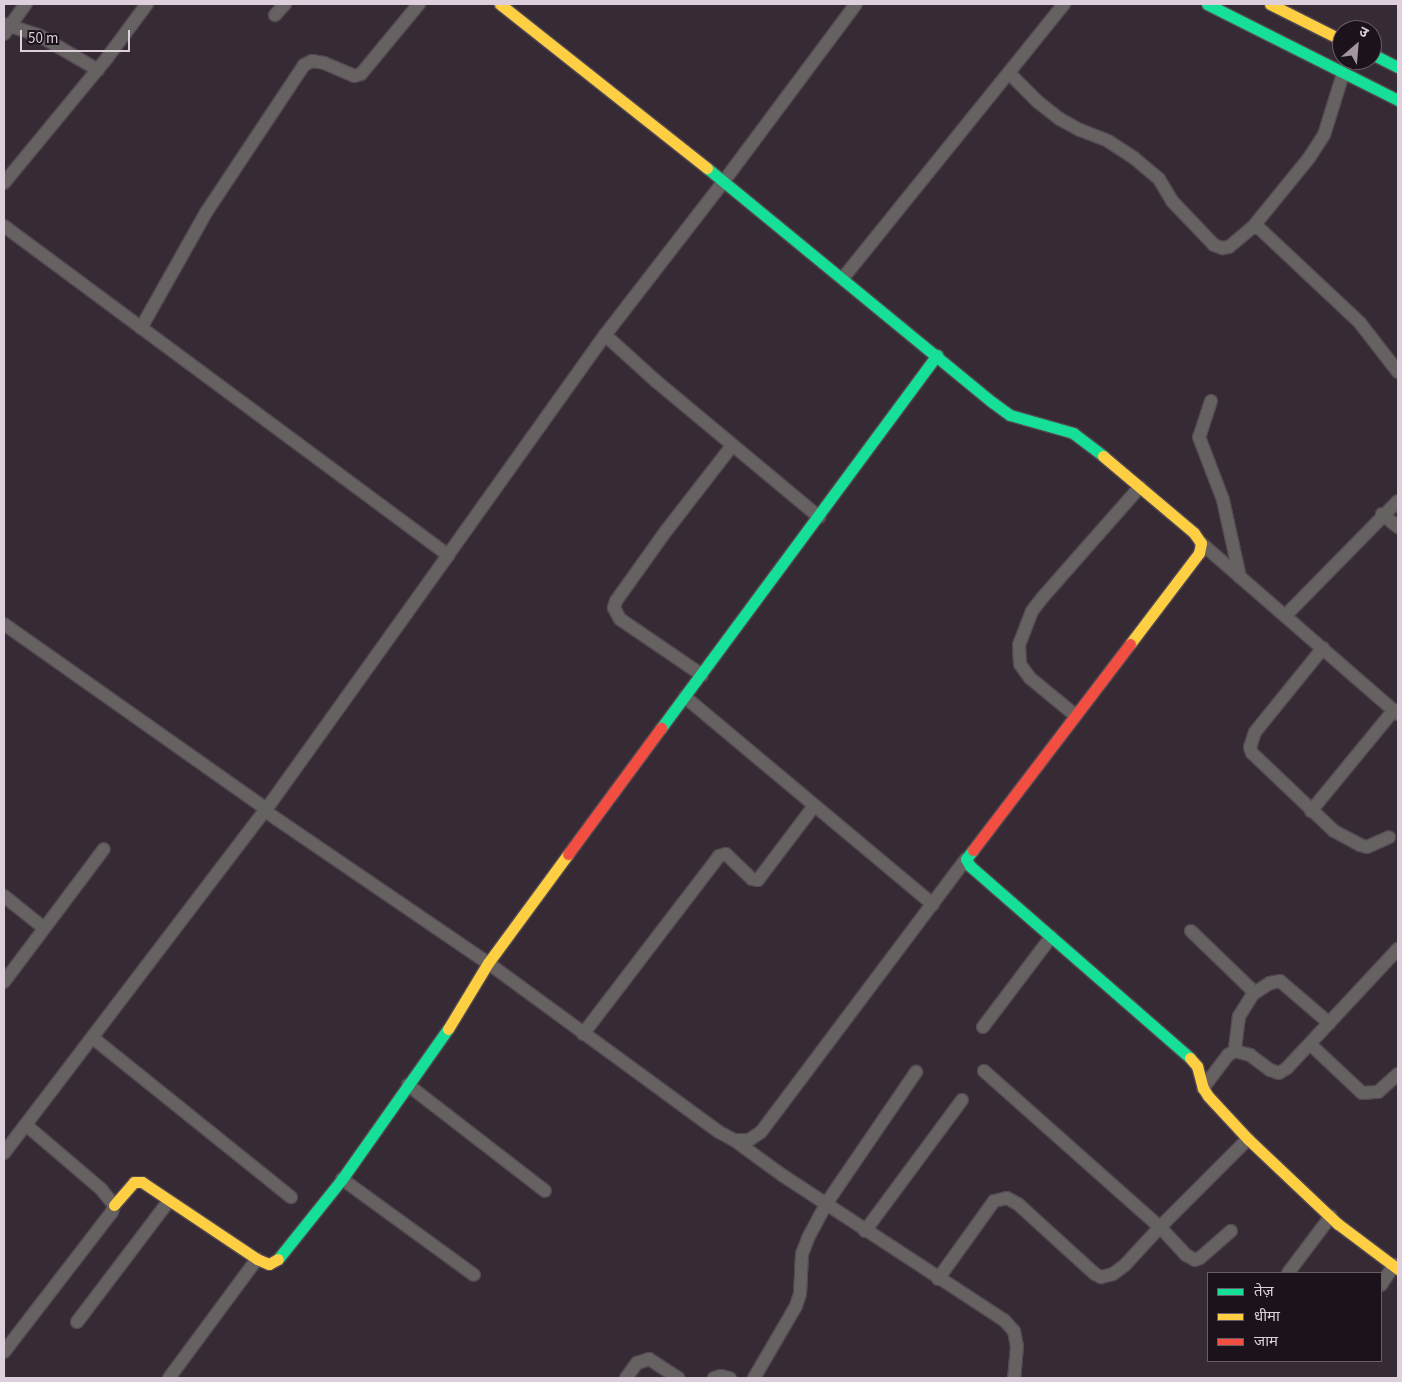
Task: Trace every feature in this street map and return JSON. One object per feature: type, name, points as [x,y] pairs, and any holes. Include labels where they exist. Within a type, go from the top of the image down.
[{"type":"main road","points":[[500,4],[724,181],[1010,415],[1073,433],[1194,533],[1201,543],[1199,552],[966,859],[970,866],[1191,1059],[1197,1066],[1203,1088],[1248,1139],[1331,1216],[1396,1267]]},
{"type":"main road","points":[[1207,4],[1398,100]]},
{"type":"main road","points":[[1270,4],[1332,35]]},
{"type":"main road","points":[[1382,59],[1398,67]]},
{"type":"main road","points":[[114,1205],[134,1182],[138,1182],[236,1243],[257,1259],[269,1264],[276,1262],[342,1179],[443,1038],[488,963],[937,355]]},
{"type":"street","points":[[26,4],[6,28],[40,36],[98,70]]},
{"type":"street","points":[[4,183],[98,70],[147,4]]},
{"type":"street","points":[[275,15],[285,4]]},
{"type":"street","points":[[141,328],[206,211],[304,65],[312,61],[324,63],[354,76],[361,74],[419,4]]},
{"type":"street","points":[[4,1153],[266,810],[605,335],[724,181],[856,4]]},
{"type":"street","points":[[843,278],[1064,4]]},
{"type":"street","points":[[1009,73],[1038,102],[1060,119],[1116,145],[1159,179],[1172,201],[1214,244],[1222,248],[1229,247],[1252,228],[1309,158],[1324,135],[1343,74]]},
{"type":"street","points":[[4,226],[448,555]]},
{"type":"street","points":[[1252,228],[1260,228],[1360,322],[1398,372]]},
{"type":"street","points":[[605,335],[732,446],[819,517]]},
{"type":"street","points":[[1211,401],[1199,437],[1223,500],[1240,577]]},
{"type":"street","points":[[702,674],[620,619],[614,608],[616,601],[666,531],[732,446]]},
{"type":"street","points":[[1075,715],[1030,678],[1020,664],[1019,645],[1032,612],[1042,598],[1140,487]]},
{"type":"street","points":[[1285,616],[1382,514],[1398,501]]},
{"type":"street","points":[[1382,514],[1398,527]]},
{"type":"street","points":[[1201,543],[1396,712],[1310,811]]},
{"type":"street","points":[[4,624],[266,810],[488,963],[719,1132],[734,1140],[865,1231],[1004,1320],[1014,1331],[1017,1364],[1014,1378]]},
{"type":"street","points":[[1323,648],[1255,732],[1250,747],[1252,753],[1310,811],[1334,831],[1360,845],[1375,844],[1389,836]]},
{"type":"street","points":[[685,697],[933,904]]},
{"type":"street","points":[[584,1034],[720,856],[726,854],[752,879],[758,880],[814,806]]},
{"type":"street","points":[[4,982],[104,849]]},
{"type":"street","points":[[734,1140],[749,1140],[761,1132],[966,859]]},
{"type":"street","points":[[4,896],[44,928]]},
{"type":"street","points":[[1190,931],[1250,988],[1253,994]]},
{"type":"street","points":[[984,1027],[1051,937]]},
{"type":"street","points":[[1203,1088],[1228,1055],[1235,1051],[1243,1052],[1278,1073],[1287,1068],[1398,949]]},
{"type":"street","points":[[1235,1051],[1239,1016],[1253,994],[1270,983],[1280,981],[1330,1023]]},
{"type":"street","points":[[93,1038],[291,1197]]},
{"type":"street","points":[[1310,1044],[1362,1093],[1378,1092],[1398,1074]]},
{"type":"street","points":[[984,1071],[1038,1116],[1160,1227],[1186,1255],[1195,1260],[1231,1232]]},
{"type":"street","points":[[754,1378],[796,1306],[800,1294],[802,1254],[808,1238],[826,1204],[916,1072]]},
{"type":"street","points":[[408,1085],[545,1191]]},
{"type":"street","points":[[865,1231],[962,1100]]},
{"type":"street","points":[[4,1352],[112,1212],[114,1205],[101,1189],[26,1125]]},
{"type":"street","points":[[938,1279],[989,1208],[999,1198],[1012,1200],[1101,1277],[1120,1271],[1160,1227],[1248,1139]]},
{"type":"street","points":[[342,1179],[474,1275]]},
{"type":"street","points":[[77,1322],[170,1201]]},
{"type":"street","points":[[1289,1272],[1331,1216]]},
{"type":"street","points":[[169,1378],[257,1259]]},
{"type":"street","points":[[1382,1283],[1396,1267]]},
{"type":"street","points":[[626,1378],[637,1363],[649,1359],[678,1378]]},
{"type":"street","points":[[714,1378],[721,1376],[730,1378]]},
{"type":"traffic: fast","points":[[1207,4],[1398,100]]},
{"type":"traffic: fast","points":[[1382,59],[1398,67]]},
{"type":"traffic: fast","points":[[707,168],[992,402],[1010,415],[1073,433],[1103,456]]},
{"type":"traffic: fast","points":[[661,728],[937,355]]},
{"type":"traffic: fast","points":[[973,850],[966,859],[970,866],[1190,1058]]},
{"type":"traffic: fast","points":[[278,1259],[342,1179],[448,1029]]},
{"type":"traffic: slow","points":[[500,4],[707,168]]},
{"type":"traffic: slow","points":[[1270,4],[1332,35]]},
{"type":"traffic: slow","points":[[1103,456],[1194,533],[1201,543],[1199,553],[1130,644]]},
{"type":"traffic: slow","points":[[448,1029],[488,963],[568,854]]},
{"type":"traffic: slow","points":[[1190,1058],[1197,1066],[1203,1088],[1208,1096],[1248,1139],[1338,1224],[1398,1269]]},
{"type":"traffic: slow","points":[[114,1205],[134,1182],[142,1182],[257,1259],[269,1264],[278,1259]]},
{"type":"traffic: jam","points":[[973,850],[1130,644]]},
{"type":"traffic: jam","points":[[568,854],[661,728]]}]
